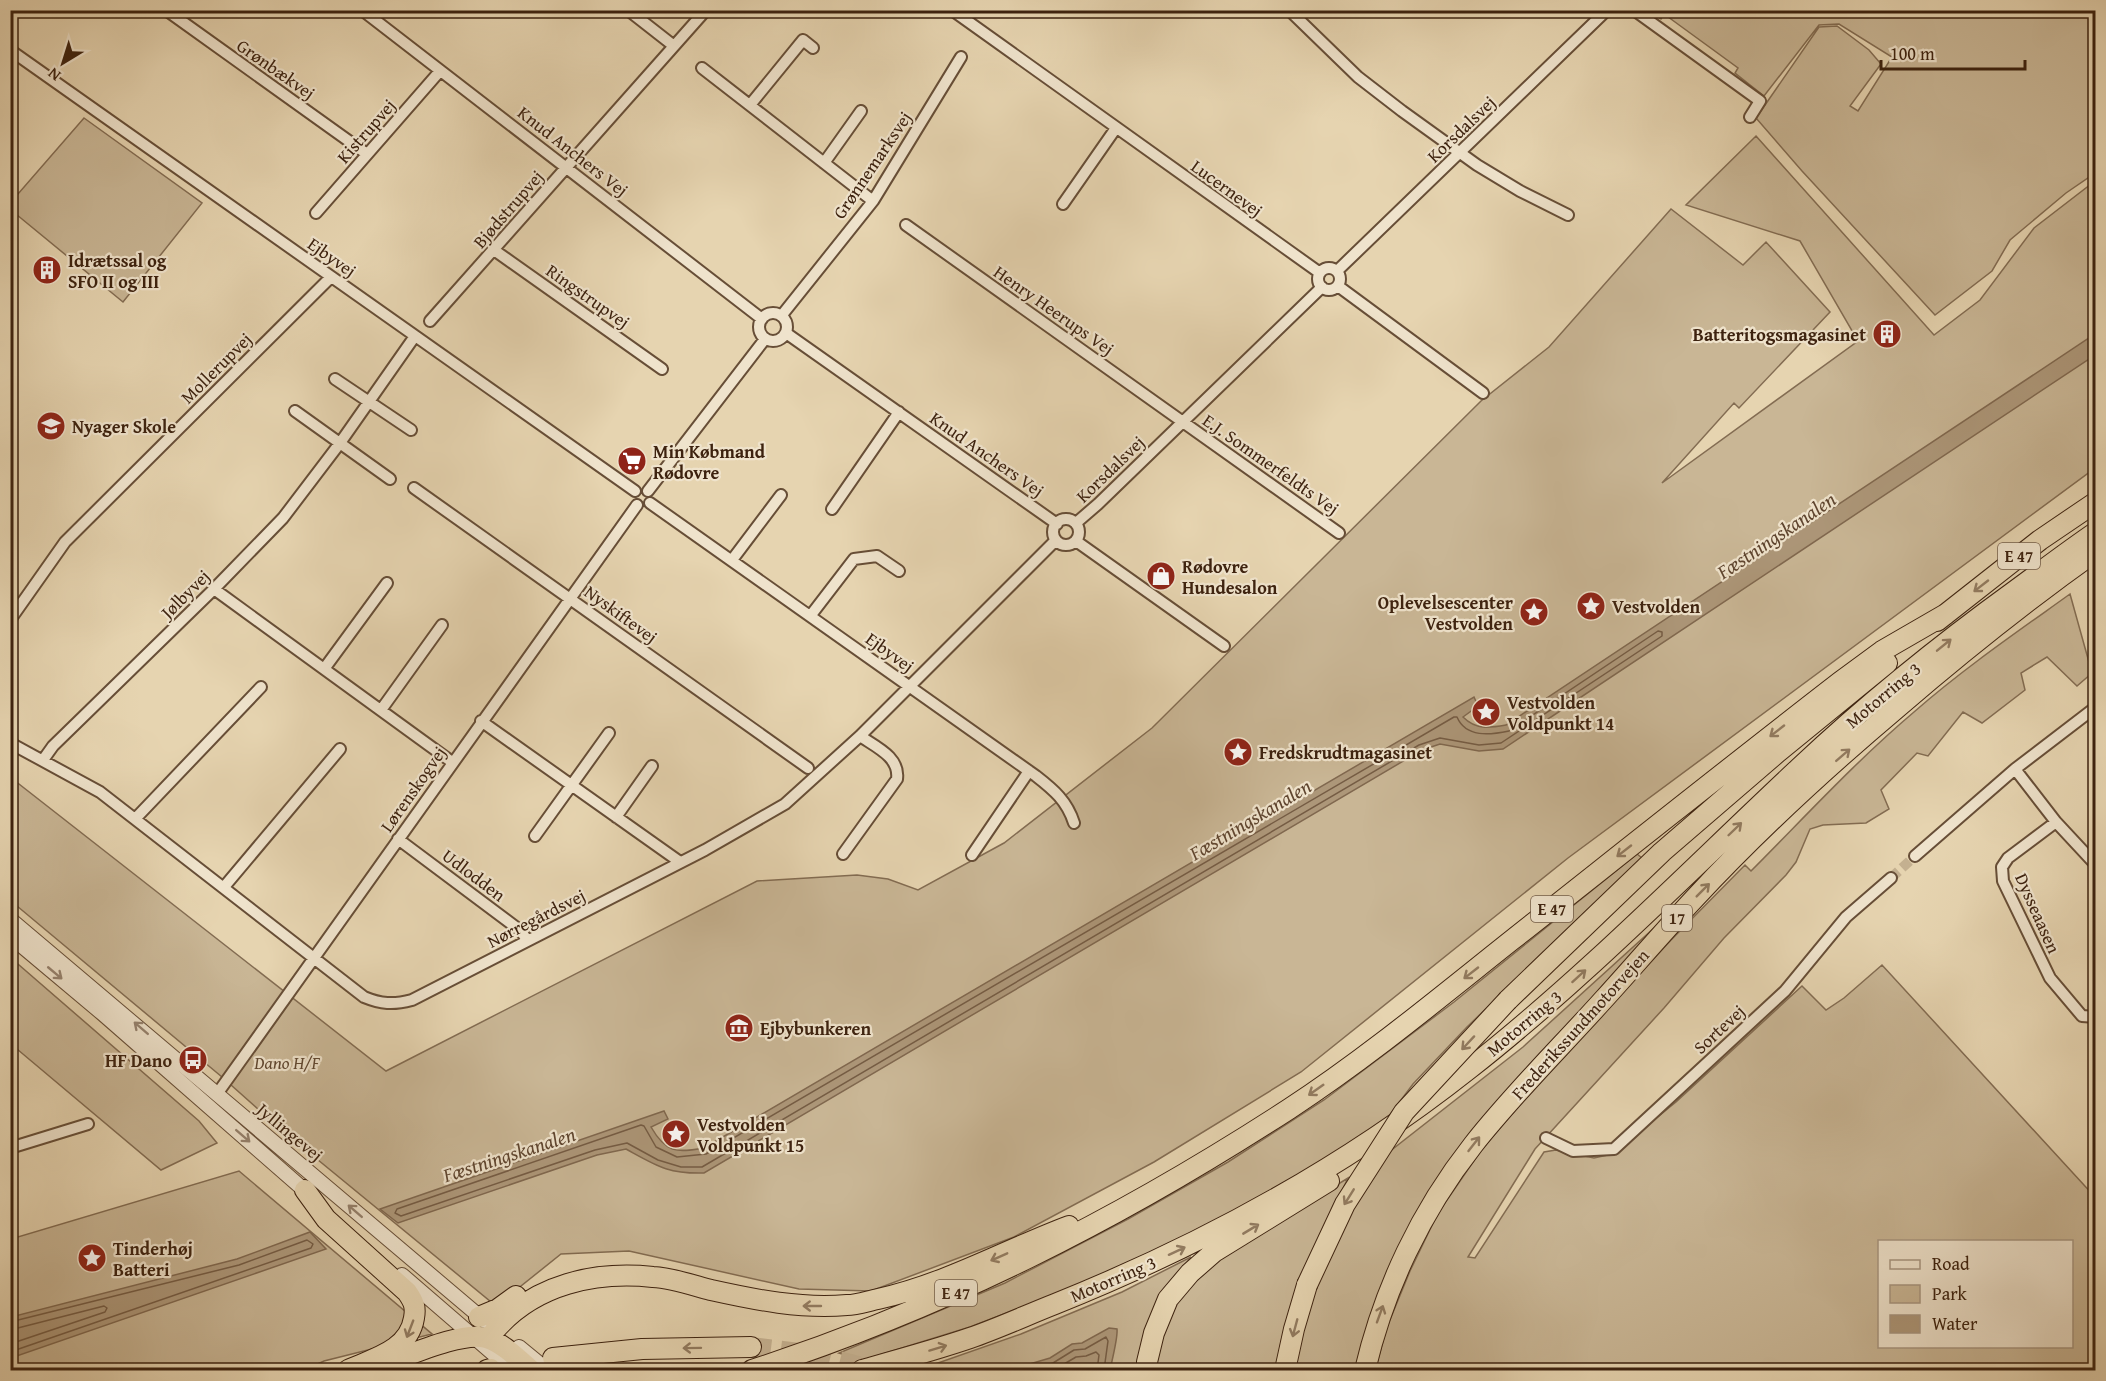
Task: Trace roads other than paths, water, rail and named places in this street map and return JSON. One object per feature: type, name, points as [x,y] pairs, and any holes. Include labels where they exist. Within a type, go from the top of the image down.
[{"type":"highway","name":"E 47","points":[[752,1371],[823,1348],[952,1295],[1052,1248],[1150,1195],[1291,1108],[1385,1041],[1840,682],[1882,651],[1946,614],[2040,540],[2096,502]]},
{"type":"highway","name":"Motorring 3","points":[[862,1371],[972,1338],[1119,1278],[1198,1241],[1255,1210],[1355,1149],[1418,1107],[1468,1070],[1601,957],[1801,766],[1861,712],[1966,627],[2096,532]]},
{"type":"highway","name":"Frederikssundmotorvejen","points":[[1365,1371],[1375,1330],[1393,1278],[1425,1218],[1472,1146],[1514,1097],[1695,898],[1806,787],[1977,639],[2096,551]]},
{"type":"highway","points":[[1285,1371],[1307,1285],[1345,1204],[1404,1112],[1508,1000],[1662,852],[1778,752],[1946,614]]},
{"type":"highway","points":[[1148,1371],[1147,1362],[1154,1333],[1168,1299],[1190,1273],[1214,1252],[1388,1144],[1468,1070]]},
{"type":"highway","points":[[305,1191],[326,1219],[407,1292],[416,1308],[412,1328],[401,1345],[348,1371]]},
{"type":"highway","points":[[493,1354],[510,1314],[521,1305],[553,1288],[580,1280],[654,1277],[797,1306],[848,1305],[902,1294],[975,1268],[1060,1229],[1150,1195]]},
{"type":"highway","points":[[479,1317],[498,1309],[532,1285],[556,1275],[610,1267],[641,1269],[654,1277]]},
{"type":"highway","points":[[366,1371],[451,1341],[472,1336],[483,1337],[493,1354],[531,1371]]},
{"type":"highway","points":[[550,1364],[642,1349],[751,1347]]},
{"type":"street","name":"Grønbækvej","points":[[166,10],[367,154]]},
{"type":"street","name":"Knud Anchers Vej","points":[[362,10],[762,318]]},
{"type":"street","points":[[628,10],[674,46]]},
{"type":"street","name":"Bjødstrupvej","points":[[430,321],[706,10]]},
{"type":"street","name":"Lucernevej","points":[[952,10],[1320,273]]},
{"type":"street","points":[[1289,10],[1365,83],[1460,153],[1520,191],[1568,215]]},
{"type":"street","name":"Korsdalsvej","points":[[1337,271],[1607,10]]},
{"type":"street","points":[[1634,10],[1760,101],[1750,117]]},
{"type":"street","points":[[750,105],[803,40],[813,48]]},
{"type":"street","name":"Ejbyvej","points":[[10,50],[635,491]]},
{"type":"street","name":"Grønnemarksvej","points":[[782,315],[873,201],[961,57]]},
{"type":"street","points":[[702,68],[873,201]]},
{"type":"street","name":"Kistrupvej","points":[[316,213],[440,70]]},
{"type":"street","points":[[824,163],[861,111]]},
{"type":"street","points":[[1063,204],[1116,128]]},
{"type":"street","name":"Henry Heerups Vej","points":[[906,225],[1183,422]]},
{"type":"street","name":"Ringstrupvej","points":[[494,250],[662,369]]},
{"type":"street","points":[[1326,269],[1337,271],[1340,278],[1338,286],[1332,290],[1322,287],[1319,283],[1320,273],[1326,269]]},
{"type":"street","name":"Mollerupvej","points":[[10,620],[65,542],[331,277]]},
{"type":"street","points":[[1338,286],[1483,393]]},
{"type":"street","name":"Korsdalsvej","points":[[1076,524],[1322,287]]},
{"type":"street","points":[[771,313],[782,315],[787,324],[784,338],[774,342],[765,339],[759,329],[762,318],[771,313]]},
{"type":"street","name":"Knud Anchers Vej","points":[[786,333],[1056,524]]},
{"type":"street","name":"Jølbyvej","points":[[43,760],[53,747],[283,518],[340,443],[415,336]]},
{"type":"street","points":[[648,491],[765,339]]},
{"type":"street","points":[[335,379],[411,430]]},
{"type":"street","points":[[295,411],[390,479]]},
{"type":"street","points":[[832,509],[899,412]]},
{"type":"street","name":"E.J. Sommerfeldts Vej","points":[[1183,422],[1339,533]]},
{"type":"street","name":"Nyskiftevej","points":[[414,488],[808,768]]},
{"type":"street","points":[[640,488],[648,491],[651,495],[650,503],[642,507],[637,505],[633,497],[635,491],[640,488]]},
{"type":"street","points":[[732,560],[781,495]]},
{"type":"street","name":"Ejbyvej","points":[[650,503],[1029,771],[1059,794],[1070,810],[1074,824]]},
{"type":"street","name":"Lørenskogvej","points":[[217,1094],[315,959],[569,597],[637,505]]},
{"type":"street","points":[[1066,520],[1076,524],[1079,532],[1076,541],[1069,545],[1056,540],[1054,532],[1056,524],[1066,520]]},
{"type":"street","points":[[909,687],[1056,540]]},
{"type":"street","points":[[1076,541],[1224,646]]},
{"type":"street","points":[[811,615],[854,559],[878,556],[899,571]]},
{"type":"street","points":[[324,669],[387,583]]},
{"type":"street","points":[[214,589],[452,762]]},
{"type":"street","points":[[381,710],[442,625]]},
{"type":"street","points":[[135,819],[261,687]]},
{"type":"street","name":"Nørregårdsvej","points":[[10,743],[100,792],[364,997],[378,1003],[393,1005],[412,1000],[680,862],[785,804],[860,736],[909,687]]},
{"type":"street","points":[[1915,856],[2015,769],[2096,707]]},
{"type":"street","points":[[482,721],[680,862]]},
{"type":"street","points":[[535,836],[609,733]]},
{"type":"street","points":[[843,854],[897,778],[898,770],[892,758],[860,736]]},
{"type":"street","points":[[224,887],[340,749]]},
{"type":"street","points":[[616,817],[652,766]]},
{"type":"street","points":[[2015,769],[2056,822],[2096,865]]},
{"type":"street","points":[[972,855],[1029,771]]},
{"type":"street","name":"Dysseaasen","points":[[2056,822],[2008,858],[2002,867],[2003,881],[2050,978],[2082,1016],[2096,1017]]},
{"type":"street","name":"Udlodden","points":[[398,839],[521,931],[527,940]]},
{"type":"street","name":"Sortevej","points":[[1546,1138],[1573,1151],[1614,1149],[1785,991],[1845,917],[1891,878]]},
{"type":"street","name":"Jyllingevej","points":[[10,919],[479,1317],[493,1354],[512,1371]]},
{"type":"street","name":"Jyllingevej","points":[[10,936],[103,1014],[472,1336]]},
{"type":"street","points":[[10,1148],[88,1124]]},
{"type":"street","name":"Jyllingevej","points":[[493,1354],[550,1364]]},
{"type":"water","points":[[2095,334],[2095,355],[1503,749],[1479,751],[1440,744],[1422,750],[704,1173],[663,1168],[626,1149],[597,1155],[398,1223],[380,1209],[664,1111],[668,1119],[651,1127],[662,1142],[679,1150],[704,1148],[1474,697],[1478,706],[1463,717],[1483,727],[1506,725]]},
{"type":"water","points":[[310,1232],[326,1249],[11,1358],[11,1317],[237,1259]]},
{"type":"water","points":[[1109,1328],[1117,1329],[1110,1370],[1009,1370],[1050,1358],[1072,1344],[1082,1343]]},
{"type":"tunnel","points":[[1891,878],[1915,856]]},
{"type":"tunnel","points":[[751,1347],[815,1355],[874,1370]]},
{"type":"place","name":"Idrætssal og SFO II og III","points":[[47,270]]},
{"type":"place","name":"Batteritogsmagasinet","points":[[1887,334]]},
{"type":"place","name":"Nyager Skole","points":[[51,426]]},
{"type":"place","name":"Min Købmand Rødovre","points":[[632,461]]},
{"type":"place","name":"Rødovre Hundesalon","points":[[1161,576]]},
{"type":"place","name":"Vestvolden","points":[[1591,606]]},
{"type":"place","name":"Oplevelsescenter Vestvolden","points":[[1534,612]]},
{"type":"place","name":"Vestvolden Voldpunkt 14","points":[[1486,712]]},
{"type":"place","name":"Fredskrudtmagasinet","points":[[1238,752]]},
{"type":"place","name":"Ejbybunkeren","points":[[739,1028]]},
{"type":"place","name":"HF Dano","points":[[193,1060]]},
{"type":"place","name":"Vestvolden Voldpunkt 15","points":[[676,1134]]},
{"type":"place","name":"Tinderhøj Batteri","points":[[92,1258]]},
{"type":"water label","name":"Fæstningskanalen","points":[[1776,535]]},
{"type":"water label","name":"Fæstningskanalen","points":[[1250,819]]},
{"type":"water label","name":"Fæstningskanalen","points":[[509,1154]]},
{"type":"park label","name":"Dano H/F","points":[[287,1062]]}]
